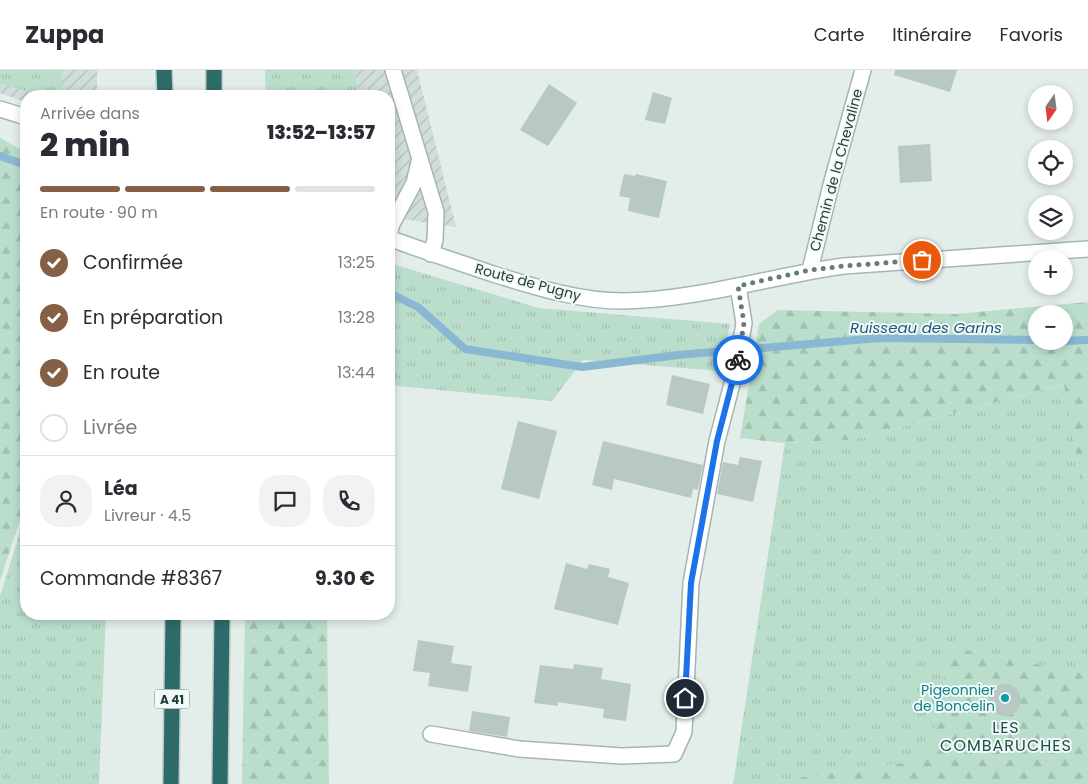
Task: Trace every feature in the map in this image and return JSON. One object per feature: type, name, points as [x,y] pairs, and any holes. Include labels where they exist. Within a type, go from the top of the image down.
[{"type":"highway","points":[[164,70],[165,90]]},
{"type":"highway","points":[[214,70],[214,90]]},
{"type":"highway","name":"A 41","points":[[171,784],[172,620]]},
{"type":"highway","points":[[220,784],[222,620]]},
{"type":"street","points":[[393,70],[436,212],[435,240],[431,254]]},
{"type":"street","name":"Chemin de la Chevaline","points":[[810,270],[832,181],[863,70]]},
{"type":"street","points":[[0,108],[20,115]]},
{"type":"street","points":[[395,219],[414,184],[420,160]]},
{"type":"street","name":"Route de Pugny","points":[[395,240],[431,254],[525,284],[577,298],[623,301],[678,296],[738,286],[810,270],[844,266],[1088,249]]},
{"type":"street","points":[[431,734],[519,749],[622,756],[674,754],[684,732],[691,583],[717,441],[737,366],[744,323],[738,286]]},
{"type":"shaded area","points":[[0,70],[97,70],[97,90],[20,90],[20,100],[0,93]]},
{"type":"shaded area","points":[[265,70],[417,70],[456,227],[395,218],[395,90],[266,90]]},
{"type":"green space","points":[[0,70],[62,70],[62,90],[23,90],[0,83]]},
{"type":"green space","points":[[265,70],[354,70],[359,90],[266,90]]},
{"type":"green space","points":[[0,138],[20,149],[20,519],[0,581]]},
{"type":"green space","points":[[395,265],[539,308],[730,324],[720,371],[583,360],[552,401],[395,386]]},
{"type":"green space","points":[[1088,302],[1088,521],[1064,384],[851,440],[785,443],[740,438],[759,324],[778,310],[956,314],[1028,307],[1028,350],[1073,350],[1073,305],[1055,305]]},
{"type":"green space","points":[[1065,384],[1088,521],[1088,674],[949,647],[932,759],[755,784],[733,784],[785,443],[851,440]]},
{"type":"green space","points":[[20,532],[20,620],[106,620],[99,784],[0,784],[0,596]]},
{"type":"green space","points":[[245,620],[327,620],[329,784],[242,784]]},
{"type":"green space","points":[[949,647],[1088,674],[1088,784],[755,784],[931,759]]},
{"type":"building","points":[[895,70],[957,70],[950,92],[894,75]]},
{"type":"building","points":[[549,84],[577,103],[548,146],[520,130]]},
{"type":"building","points":[[653,92],[672,98],[665,124],[645,120]]},
{"type":"building","points":[[930,144],[932,181],[900,183],[898,146]]},
{"type":"building","points":[[624,174],[635,176],[636,174],[667,181],[659,218],[628,211],[630,198],[619,196]]},
{"type":"building","points":[[672,375],[710,384],[703,414],[666,405]]},
{"type":"building","points":[[518,421],[557,431],[539,499],[501,489]]},
{"type":"building","points":[[603,441],[703,465],[698,490],[693,489],[691,498],[614,479],[612,490],[592,485]]},
{"type":"building","points":[[740,457],[762,461],[753,502],[717,494],[723,462],[738,465]]},
{"type":"building","points":[[566,563],[587,569],[589,564],[610,569],[608,577],[629,583],[618,625],[554,609]]},
{"type":"building","points":[[418,640],[454,646],[451,663],[472,666],[468,692],[428,686],[430,673],[413,671]]},
{"type":"building","points":[[574,664],[603,668],[601,679],[631,684],[626,721],[603,718],[604,709],[558,702],[558,706],[534,703],[540,665],[573,669]]},
{"type":"building","name":"Pigeonnier de Boncelin","points":[[1005,684],[1016,689],[1021,700],[1016,711],[1005,716],[994,711],[989,700],[994,689]]},
{"type":"building","points":[[472,711],[510,717],[507,737],[469,731]]},
{"type":"waterway","name":"Ruisseau des Garins","points":[[0,156],[20,163]]},
{"type":"waterway","name":"Ruisseau des Garins","points":[[395,296],[418,307],[465,349],[582,367],[678,355],[880,338],[1028,340]]},
{"type":"waterway","name":"Ruisseau des Garins","points":[[1073,341],[1088,340]]},
{"type":"way so far","points":[[738,360],[744,323],[738,286],[810,270],[922,260]]},
{"type":"place","name":"Pigeonnier de Boncelin","points":[[1005,698]]},
{"type":"district","name":"LES COMBARUCHES","points":[[1006,736]]},
{"type":"route","points":[[685,698],[691,583],[717,441],[738,360]]}]
